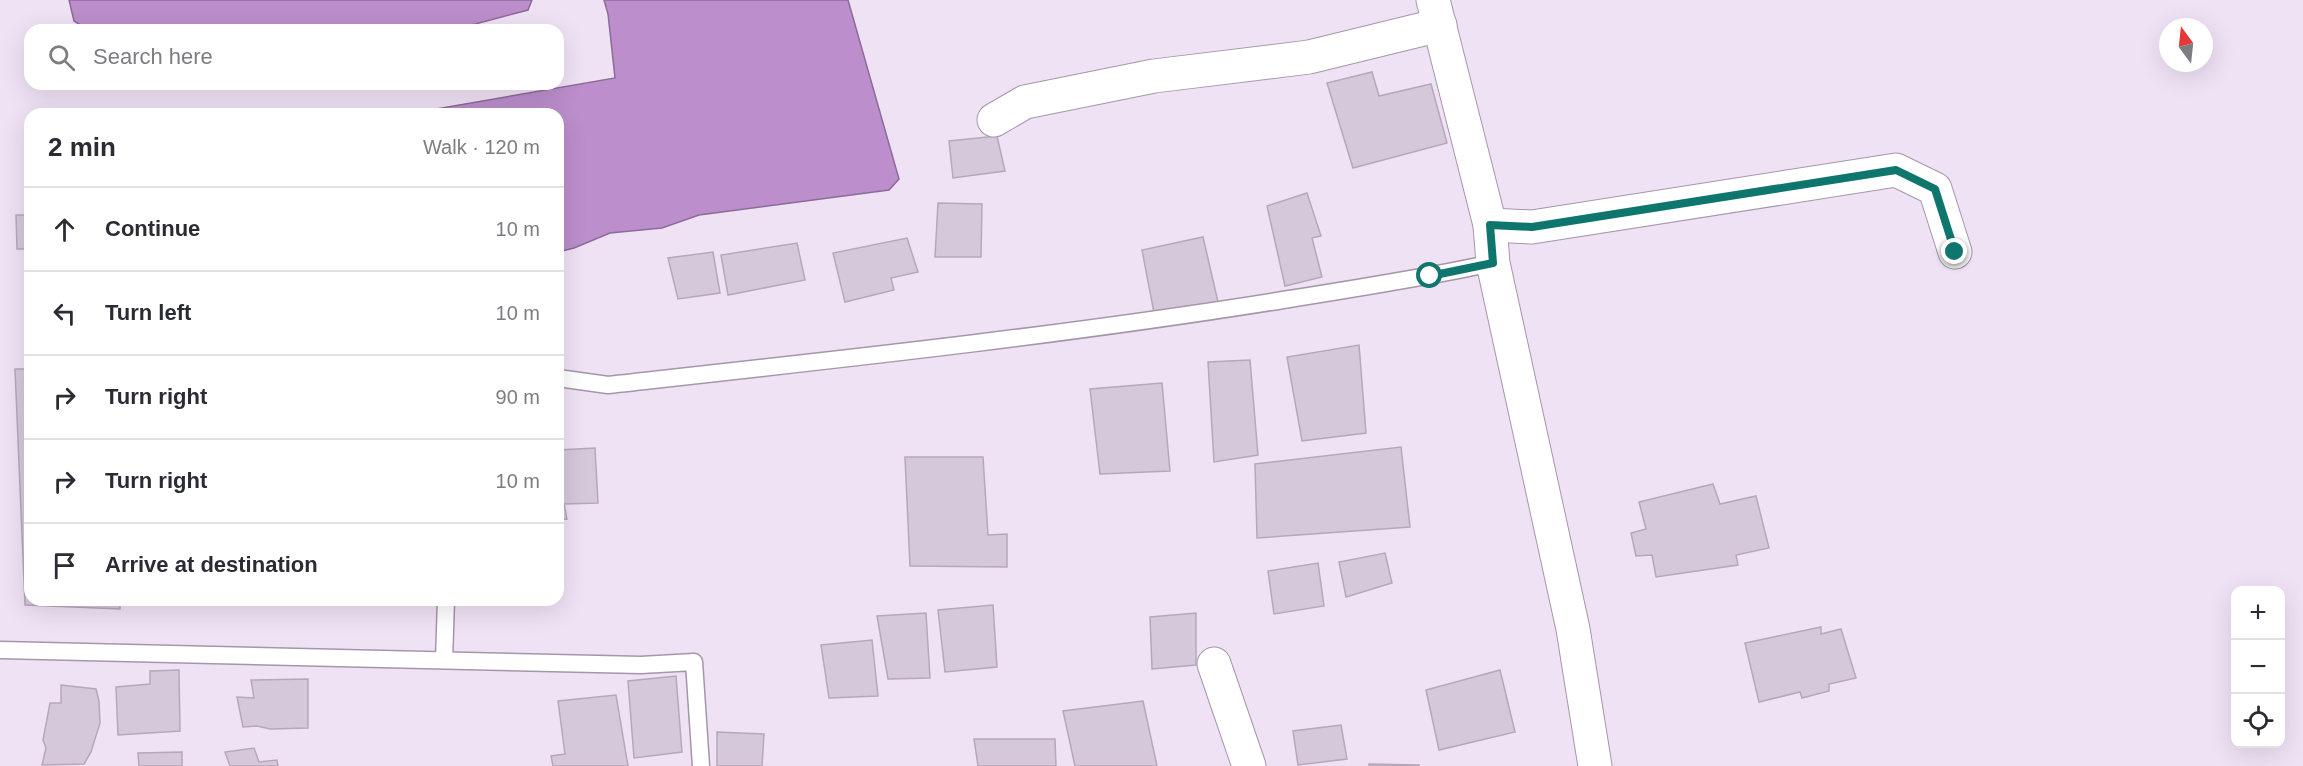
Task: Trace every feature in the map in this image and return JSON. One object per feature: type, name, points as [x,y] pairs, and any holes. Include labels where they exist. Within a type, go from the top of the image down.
[{"type":"street","points":[[994,120],[1025,102],[1154,76],[1309,57],[1436,13],[1490,225],[1493,263],[1573,629],[1595,766]]},
{"type":"street","points":[[1490,225],[1532,227],[1896,170],[1935,189],[1955,252]]},
{"type":"street","points":[[1214,664],[1249,766]]},
{"type":"lane","points":[[564,379],[608,385],[950,347],[1190,315],[1430,276],[1493,263]]},
{"type":"lane","points":[[444,660],[446,606]]},
{"type":"lane","points":[[0,650],[641,665],[694,662],[701,766]]},
{"type":"shaded area","points":[[69,0],[532,0],[528,10],[476,24],[79,24],[74,21]]},
{"type":"shaded area","points":[[604,0],[848,0],[899,179],[889,190],[699,215],[662,228],[610,233],[564,250],[564,108],[442,108],[546,90],[564,90],[564,87],[615,78],[608,14]]},
{"type":"building","points":[[1372,72],[1379,96],[1431,84],[1447,143],[1353,168],[1327,83]]},
{"type":"building","points":[[997,136],[1005,171],[953,178],[949,141]]},
{"type":"building","points":[[1307,193],[1321,236],[1312,238],[1322,277],[1285,286],[1267,206]]},
{"type":"building","points":[[938,203],[982,204],[981,257],[935,257]]},
{"type":"building","points":[[16,215],[24,215],[24,249],[17,249]]},
{"type":"building","points":[[1203,237],[1218,302],[1154,313],[1142,250]]},
{"type":"building","points":[[907,238],[918,272],[891,278],[894,290],[845,302],[833,253]]},
{"type":"building","points":[[797,243],[805,280],[728,295],[721,255]]},
{"type":"building","points":[[713,252],[720,293],[678,299],[668,258]]},
{"type":"building","points":[[1359,345],[1366,433],[1302,441],[1287,357]]},
{"type":"building","points":[[1250,360],[1258,455],[1214,462],[1208,362]]},
{"type":"building","points":[[15,369],[24,369],[24,581]]},
{"type":"building","points":[[1162,383],[1170,471],[1100,474],[1090,389]]},
{"type":"building","points":[[1401,447],[1410,527],[1257,538],[1255,464]]},
{"type":"building","points":[[595,448],[598,503],[564,504],[564,450]]},
{"type":"building","points":[[905,457],[983,457],[988,535],[1007,534],[1007,567],[910,566]]},
{"type":"building","points":[[1713,484],[1720,504],[1756,496],[1769,548],[1736,555],[1738,565],[1656,577],[1652,555],[1636,556],[1631,533],[1646,529],[1639,502]]},
{"type":"building","points":[[564,504],[567,519],[564,519]]},
{"type":"building","points":[[1385,553],[1392,583],[1346,597],[1339,562]]},
{"type":"building","points":[[1318,563],[1324,606],[1274,614],[1268,571]]},
{"type":"building","points":[[993,605],[997,667],[945,672],[938,610]]},
{"type":"building","points":[[49,606],[120,606],[120,609]]},
{"type":"building","points":[[926,613],[930,678],[888,679],[877,616]]},
{"type":"building","points":[[1196,613],[1196,665],[1152,669],[1150,617]]},
{"type":"building","points":[[1821,627],[1821,634],[1841,629],[1856,678],[1829,684],[1829,691],[1802,698],[1800,692],[1759,702],[1745,643]]},
{"type":"building","points":[[872,640],[878,696],[829,698],[821,645]]},
{"type":"building","points":[[179,670],[180,731],[118,735],[116,687],[150,684],[150,671]]},
{"type":"building","points":[[1500,670],[1515,732],[1439,750],[1426,690]]},
{"type":"building","points":[[676,676],[682,752],[634,758],[628,681]]},
{"type":"building","points":[[308,679],[308,728],[243,727],[237,697],[254,698],[251,680]]},
{"type":"building","points":[[61,685],[96,689],[100,723],[91,752],[84,764],[42,765],[46,748],[43,740],[50,703],[61,703]]},
{"type":"building","points":[[616,695],[628,766],[553,766],[551,756],[565,754],[558,701]]},
{"type":"building","points":[[1143,701],[1157,766],[1075,766],[1063,711]]},
{"type":"building","points":[[1341,725],[1347,759],[1298,765],[1293,731]]},
{"type":"building","points":[[717,732],[764,734],[762,766],[717,766]]},
{"type":"building","points":[[974,739],[1055,739],[1056,766],[978,766]]},
{"type":"building","points":[[254,748],[259,762],[277,760],[278,766],[230,766],[225,752]]},
{"type":"building","points":[[182,752],[182,766],[139,766],[138,753]]},
{"type":"building","points":[[1369,764],[1419,765],[1419,766],[1369,766]]},
{"type":"route","points":[[1430,276],[1493,263],[1490,225],[1532,227],[1896,170],[1935,189],[1955,252]]}]
